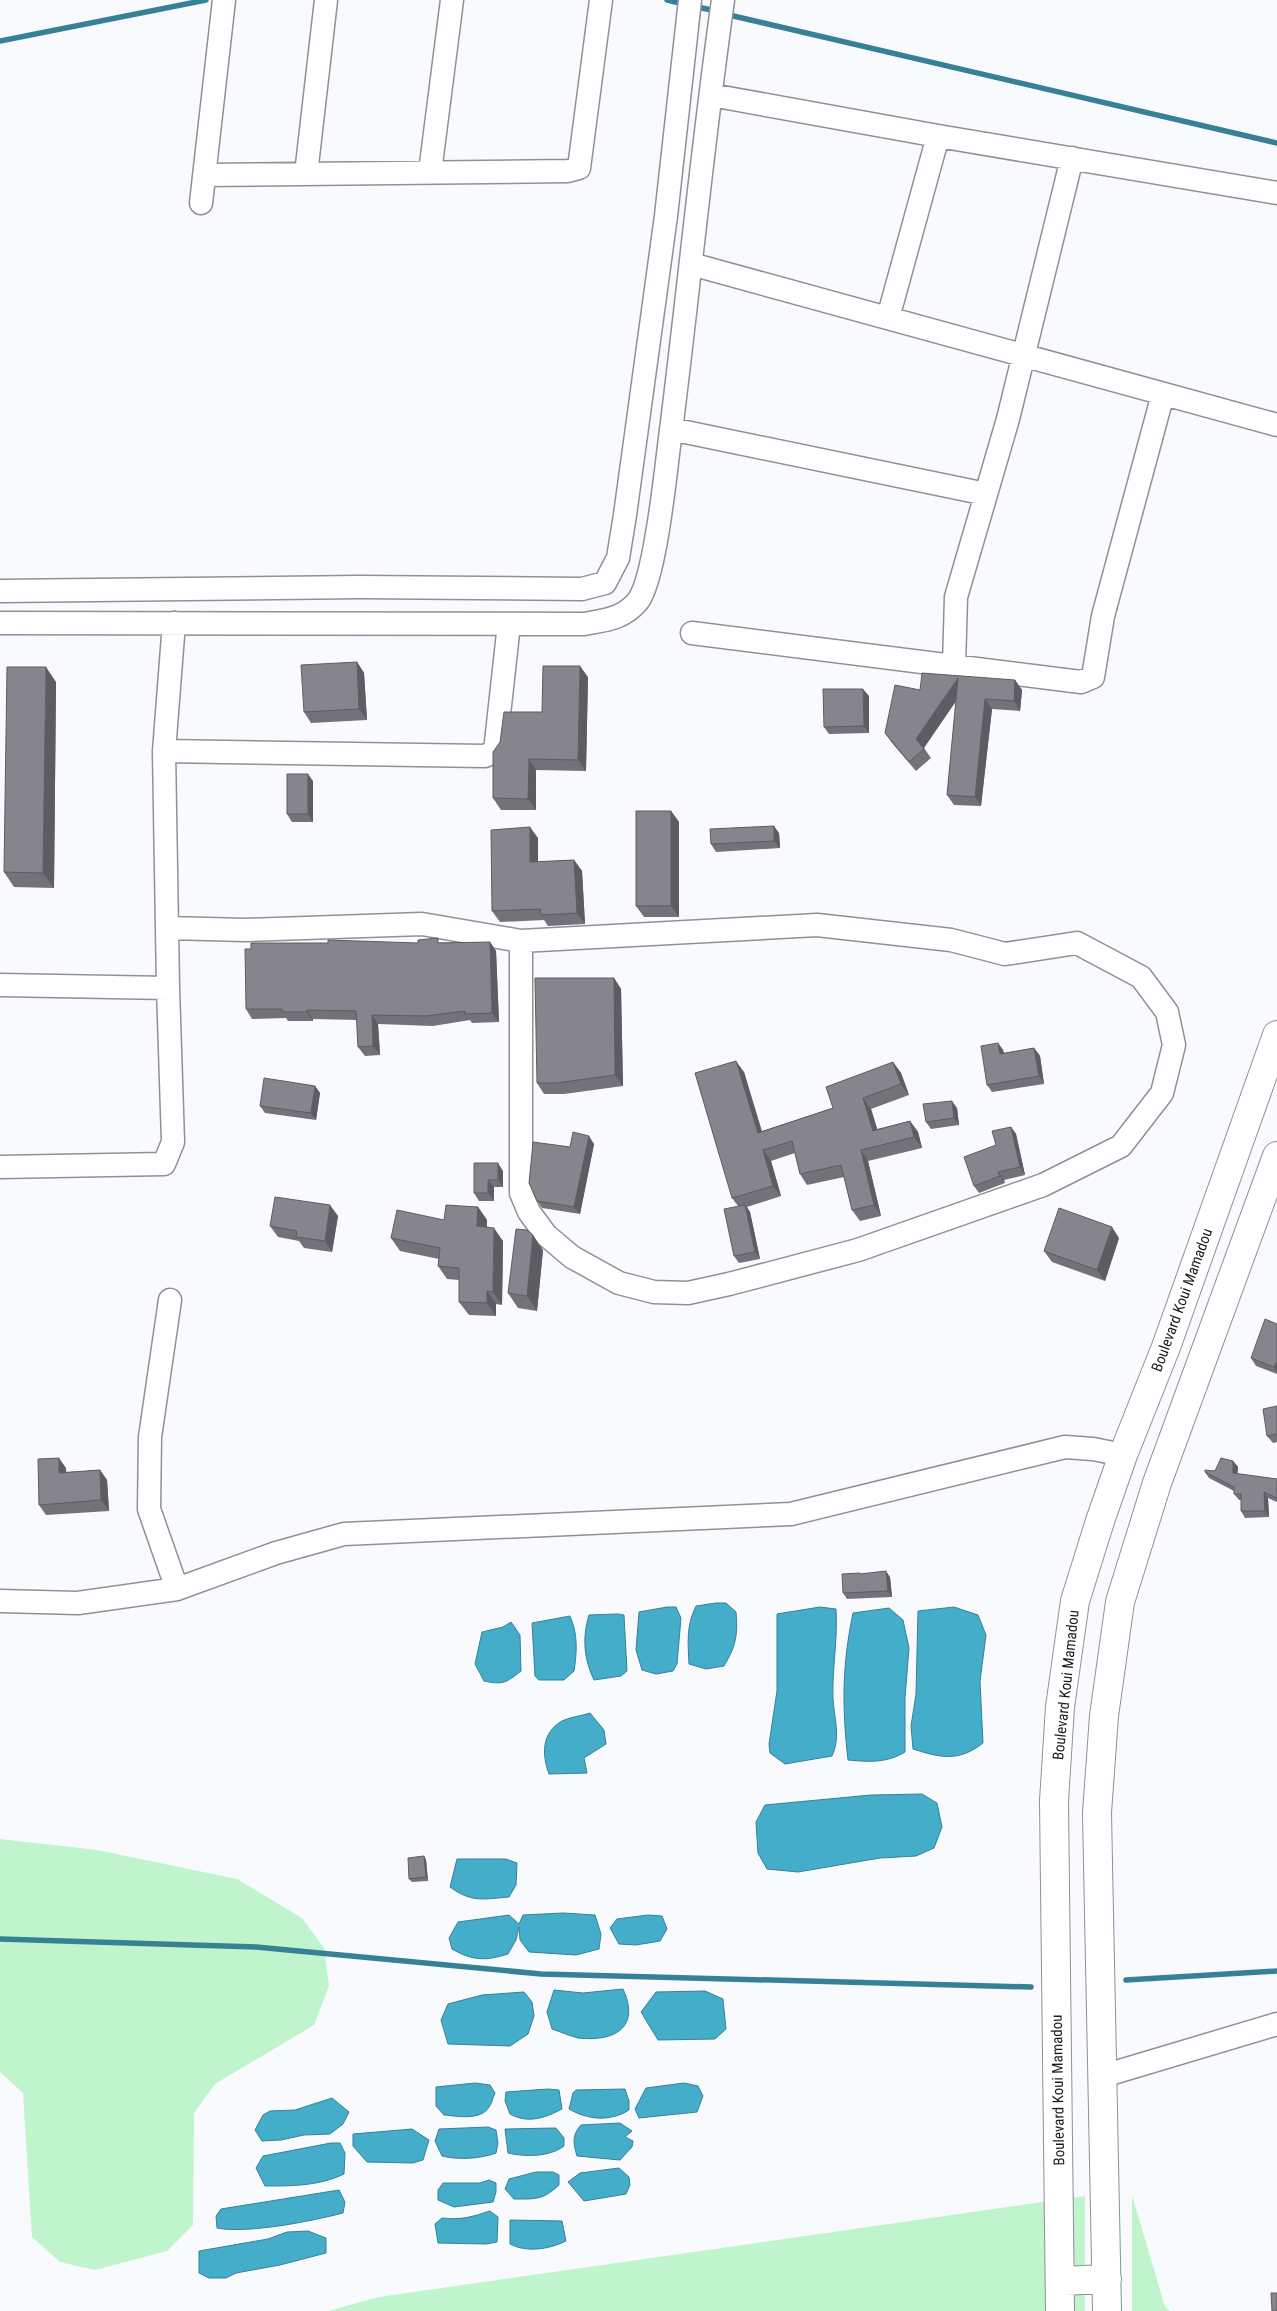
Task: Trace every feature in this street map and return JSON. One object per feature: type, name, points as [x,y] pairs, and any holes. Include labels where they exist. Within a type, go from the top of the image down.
[{"type":"main road","name":"Boulevard Koui Mamadou","points":[[1060,2311],[1054,1801],[1060,1707],[1075,1601],[1123,1456],[1166,1347],[1277,1035]]},
{"type":"main road","points":[[1107,2311],[1097,1813],[1104,1716],[1120,1602],[1157,1483],[1277,1156]]},
{"type":"main road","points":[[1060,2281],[1106,2278]]},
{"type":"street","points":[[202,204],[224,0]]},
{"type":"street","points":[[306,174],[326,0]]},
{"type":"street","points":[[430,172],[452,0]]},
{"type":"street","points":[[204,175],[568,171],[579,168],[601,0]]},
{"type":"street","points":[[0,591],[359,586],[582,589],[605,583],[618,558],[625,515],[666,216],[690,0]]},
{"type":"street","points":[[0,623],[584,624],[619,617],[639,600],[650,571],[671,429],[723,0]]},
{"type":"street","points":[[711,94],[938,136],[1277,193]]},
{"type":"street","points":[[888,318],[938,136]]},
{"type":"street","points":[[954,666],[956,597],[1025,356],[1072,158]]},
{"type":"street","points":[[691,264],[1277,425]]},
{"type":"street","points":[[692,633],[1081,682],[1093,677],[1103,616],[1163,394]]},
{"type":"street","points":[[671,429],[986,494]]},
{"type":"street","points":[[605,583],[619,617]]},
{"type":"street","points":[[0,1167],[164,1164],[173,1142],[164,751],[174,624]]},
{"type":"street","points":[[164,751],[485,756],[495,751],[510,624]]},
{"type":"street","points":[[168,928],[245,930],[422,924],[521,941],[817,924],[951,940],[1005,954],[1077,943],[1141,977],[1167,1012],[1174,1045],[1162,1093],[1121,1146],[1043,1185],[858,1250],[688,1293],[654,1292],[619,1283],[572,1257],[546,1235],[529,1212],[521,1193],[521,941]]},
{"type":"street","points":[[0,985],[168,988]]},
{"type":"street","points":[[170,1300],[150,1437],[149,1509],[178,1588]]},
{"type":"street","points":[[0,1601],[78,1602],[178,1588],[276,1553],[344,1534],[791,1514],[1065,1447],[1093,1449],[1123,1456]]},
{"type":"street","points":[[1103,2076],[1277,2024]]},
{"type":"green space","points":[[0,1839],[97,1850],[237,1879],[302,1918],[324,1948],[329,1986],[314,2025],[215,2084],[194,2113],[193,2225],[167,2251],[95,2270],[60,2262],[32,2237],[23,2093],[0,2072]]},
{"type":"green space","points":[[1132,2195],[1165,2307],[1170,2311],[1132,2311]]},
{"type":"green space","points":[[1085,2196],[1085,2311],[328,2311],[379,2297]]},
{"type":"water","points":[[726,1603],[736,1612],[736,1634],[734,1646],[724,1666],[706,1669],[689,1664],[689,1627],[696,1606]]},
{"type":"water","points":[[676,1607],[681,1618],[677,1664],[673,1671],[656,1674],[642,1670],[636,1650],[639,1612]]},
{"type":"water","points":[[820,1607],[836,1609],[833,1687],[837,1735],[835,1749],[832,1756],[785,1764],[770,1753],[769,1744],[777,1691],[777,1614]]},
{"type":"water","points":[[954,1607],[978,1615],[986,1635],[980,1681],[983,1743],[958,1756],[932,1755],[913,1749],[911,1726],[916,1694],[918,1611]]},
{"type":"water","points":[[889,1608],[903,1620],[909,1648],[905,1698],[905,1752],[892,1758],[878,1761],[848,1760],[844,1686],[849,1632],[853,1613]]},
{"type":"water","points":[[589,1615],[624,1615],[627,1671],[621,1676],[594,1680],[585,1648],[585,1632]]},
{"type":"water","points":[[570,1616],[576,1643],[574,1671],[564,1680],[539,1680],[535,1676],[532,1623]]},
{"type":"water","points":[[511,1622],[520,1635],[521,1671],[504,1682],[484,1681],[475,1664],[482,1632],[503,1627]]},
{"type":"water","points":[[590,1713],[604,1730],[606,1744],[584,1758],[587,1773],[549,1774],[544,1752],[550,1732],[555,1726],[568,1718]]},
{"type":"water","points":[[922,1794],[937,1803],[942,1827],[934,1848],[916,1856],[880,1858],[798,1872],[767,1869],[758,1853],[756,1822],[765,1805],[871,1795]]},
{"type":"water","points":[[457,1859],[506,1859],[517,1863],[516,1885],[509,1897],[478,1899],[465,1896],[450,1887]]},
{"type":"water","points":[[563,1913],[595,1915],[601,1934],[599,1949],[576,1955],[529,1952],[520,1940],[519,1927],[516,1940],[508,1954],[480,1959],[467,1956],[452,1949],[449,1938],[458,1922],[509,1915],[519,1924],[523,1915]]},
{"type":"water","points":[[648,1915],[662,1916],[667,1929],[660,1941],[636,1945],[619,1944],[610,1928],[617,1919]]},
{"type":"water","points":[[623,1989],[628,2002],[629,2014],[621,2030],[613,2035],[603,2038],[578,2038],[552,2029],[547,2012],[554,1990],[583,1993]]},
{"type":"water","points":[[705,1991],[723,1999],[726,2029],[715,2039],[658,2040],[641,2012],[656,1992]]},
{"type":"water","points":[[524,1992],[532,2002],[534,2016],[528,2034],[510,2046],[448,2044],[441,2020],[448,2004],[482,1995]]},
{"type":"water","points":[[475,2083],[490,2085],[495,2093],[490,2105],[480,2114],[468,2117],[444,2115],[436,2106],[436,2087]]},
{"type":"water","points":[[684,2083],[698,2086],[703,2096],[697,2112],[639,2118],[635,2109],[646,2088]]},
{"type":"water","points":[[625,2089],[629,2101],[629,2110],[622,2114],[599,2118],[576,2113],[569,2109],[573,2093],[576,2090]]},
{"type":"water","points":[[559,2090],[562,2109],[536,2119],[523,2119],[510,2114],[505,2101],[506,2092]]},
{"type":"water","points":[[332,2098],[349,2112],[343,2124],[330,2134],[304,2135],[281,2140],[262,2141],[255,2130],[263,2115],[270,2111],[295,2110]]},
{"type":"water","points":[[620,2123],[632,2131],[625,2137],[633,2141],[632,2147],[620,2160],[577,2156],[574,2139],[581,2125]]},
{"type":"water","points":[[488,2127],[496,2130],[498,2143],[496,2153],[483,2157],[455,2158],[442,2156],[435,2141],[439,2129]]},
{"type":"water","points":[[556,2128],[564,2138],[564,2146],[558,2150],[537,2155],[508,2153],[505,2129]]},
{"type":"water","points":[[412,2129],[429,2140],[423,2160],[413,2163],[367,2162],[353,2146],[353,2134]]},
{"type":"water","points":[[340,2143],[345,2153],[344,2174],[335,2178],[305,2184],[265,2186],[256,2168],[263,2156]]},
{"type":"water","points":[[619,2168],[629,2177],[630,2185],[626,2194],[584,2201],[568,2182],[580,2173]]},
{"type":"water","points":[[536,2172],[553,2172],[559,2175],[559,2185],[548,2194],[534,2199],[514,2199],[505,2189],[509,2179]]},
{"type":"water","points":[[489,2180],[496,2183],[493,2202],[454,2207],[438,2200],[438,2190],[443,2183],[480,2183]]},
{"type":"water","points":[[339,2190],[345,2202],[343,2213],[315,2220],[262,2228],[217,2228],[216,2216],[221,2209]]},
{"type":"water","points":[[490,2211],[498,2217],[497,2242],[486,2244],[438,2243],[435,2224],[442,2218],[456,2219]]},
{"type":"water","points":[[510,2220],[562,2221],[566,2241],[538,2249],[517,2247],[510,2244]]},
{"type":"water","points":[[308,2231],[326,2238],[326,2253],[280,2265],[236,2273],[226,2278],[209,2278],[199,2273],[199,2251],[268,2239],[287,2232]]},
{"type":"building","points":[[357,662],[359,709],[304,712],[301,665]]},
{"type":"building","points":[[543,666],[580,666],[578,760],[529,759],[528,799],[493,798],[493,752],[500,742],[504,712],[542,712]]},
{"type":"building","points":[[7,667],[46,667],[43,873],[4,872]]},
{"type":"building","points":[[922,673],[1015,680],[1014,701],[985,699],[975,797],[947,795],[958,678],[916,739],[924,749],[909,762],[885,733],[895,685],[920,690]]},
{"type":"building","points":[[823,689],[863,689],[864,726],[824,727]]},
{"type":"building","points":[[287,774],[308,774],[308,814],[287,814]]},
{"type":"building","points":[[636,811],[671,811],[671,906],[636,906]]},
{"type":"building","points":[[774,826],[774,841],[711,844],[710,829]]},
{"type":"building","points":[[530,827],[530,862],[574,860],[577,913],[541,915],[540,909],[492,911],[491,830]]},
{"type":"building","points":[[438,938],[438,943],[490,942],[492,1013],[465,1014],[465,1011],[426,1016],[372,1015],[373,1046],[358,1047],[356,1011],[307,1010],[307,1012],[282,1012],[282,1009],[246,1009],[245,949],[251,949],[251,943],[328,943],[328,940],[418,943],[418,940]]},
{"type":"building","points":[[535,978],[614,978],[615,1075],[557,1083],[537,1083]]},
{"type":"building","points":[[998,1043],[1000,1054],[1034,1048],[1039,1076],[987,1085],[981,1046]]},
{"type":"building","points":[[736,1061],[758,1133],[833,1108],[826,1087],[893,1062],[901,1084],[863,1098],[873,1131],[910,1121],[914,1137],[861,1150],[874,1205],[852,1210],[841,1165],[800,1174],[792,1141],[763,1150],[773,1186],[732,1198],[695,1073]]},
{"type":"building","points":[[264,1078],[315,1086],[311,1113],[260,1106]]},
{"type":"building","points":[[952,1101],[954,1118],[926,1122],[923,1104]]},
{"type":"building","points":[[1011,1127],[1020,1167],[998,1172],[1000,1176],[974,1186],[964,1157],[996,1145],[992,1131]]},
{"type":"building","points":[[573,1132],[589,1136],[574,1207],[537,1201],[529,1183],[533,1142],[570,1147]]},
{"type":"building","points":[[474,1163],[498,1163],[498,1180],[488,1180],[488,1193],[474,1193]]},
{"type":"building","points":[[275,1197],[330,1205],[325,1241],[296,1237],[297,1231],[270,1226]]},
{"type":"building","points":[[446,1205],[478,1207],[477,1226],[494,1228],[493,1292],[487,1291],[487,1303],[459,1302],[459,1268],[438,1266],[440,1248],[391,1238],[397,1210],[444,1220]]},
{"type":"building","points":[[745,1205],[755,1252],[734,1256],[724,1209]]},
{"type":"building","points":[[1059,1208],[1112,1227],[1097,1270],[1044,1251]]},
{"type":"building","points":[[516,1229],[527,1230],[533,1235],[527,1296],[508,1293]]},
{"type":"building","points":[[1265,1319],[1277,1324],[1277,1363],[1274,1367],[1251,1358]]},
{"type":"building","points":[[1277,1406],[1277,1434],[1267,1436],[1263,1409]]},
{"type":"building","points":[[59,1458],[59,1473],[100,1470],[101,1500],[39,1505],[38,1459]]},
{"type":"building","points":[[1221,1458],[1233,1461],[1233,1473],[1277,1479],[1277,1498],[1264,1492],[1265,1511],[1241,1511],[1241,1494],[1234,1494],[1234,1487],[1205,1472],[1205,1470],[1215,1471]]},
{"type":"building","points":[[886,1571],[888,1591],[843,1593],[842,1574]]},
{"type":"building","points":[[424,1856],[426,1877],[409,1879],[408,1858]]},
{"type":"building","points":[[1271,2293],[1277,2293],[1277,2311],[1272,2311]]},
{"type":"waterway","points":[[0,41],[206,0]]},
{"type":"waterway","points":[[667,0],[684,4]]},
{"type":"waterway","points":[[693,6],[716,11]]},
{"type":"waterway","points":[[725,14],[1277,143]]},
{"type":"waterway","points":[[0,1939],[256,1947],[541,1974],[1031,1987]]},
{"type":"waterway","points":[[1126,1980],[1277,1971]]}]
